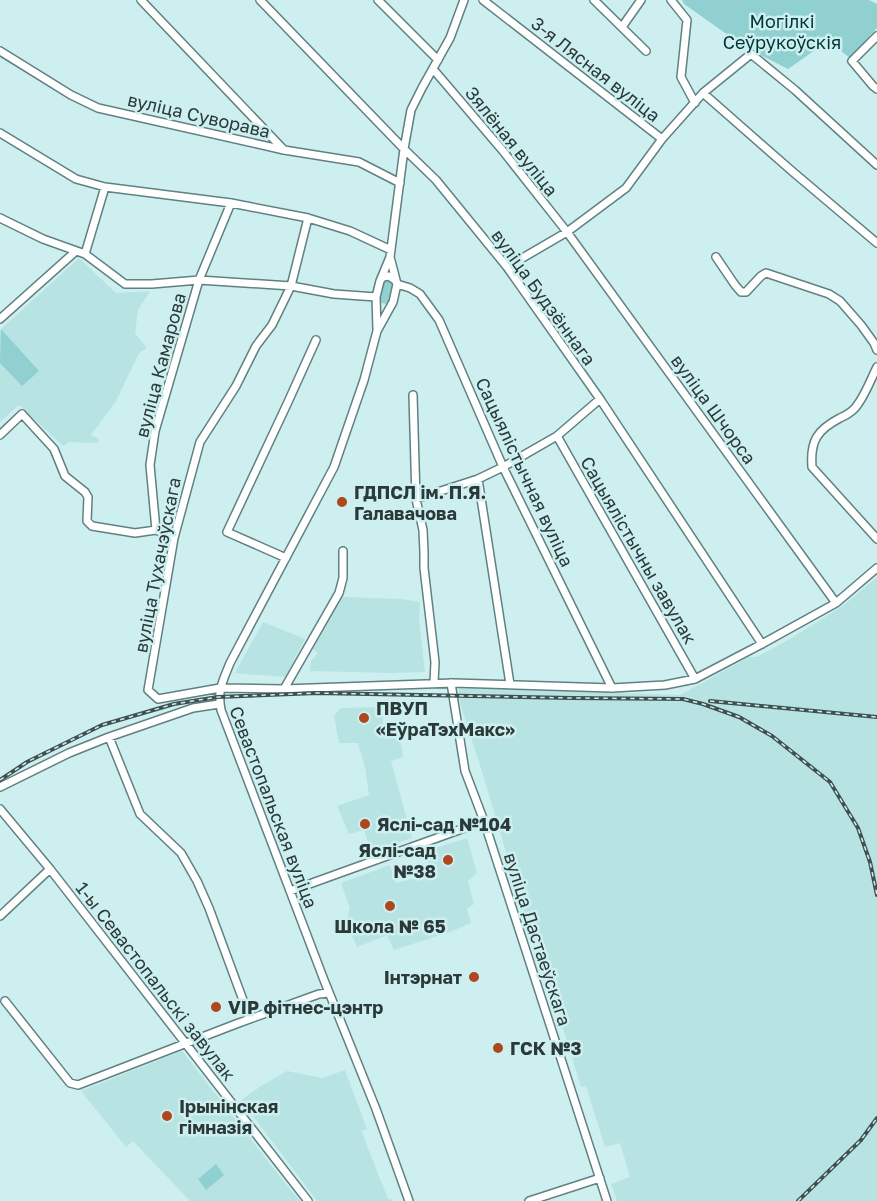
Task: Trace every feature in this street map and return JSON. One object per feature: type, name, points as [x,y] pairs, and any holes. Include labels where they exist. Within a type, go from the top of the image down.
[{"type":"street","points":[[141,0],[284,150]]},
{"type":"street","name":"вуліца Будзённага","points":[[260,0],[436,180],[507,267],[600,399],[762,644]]},
{"type":"street","points":[[378,0],[438,60]]},
{"type":"street","name":"Севастопальская вуліца","points":[[377,331],[376,299],[390,254],[411,110],[450,38],[464,0]]},
{"type":"street","name":"3-я Лясная вуліца","points":[[483,0],[662,139]]},
{"type":"street","points":[[594,0],[646,51]]},
{"type":"street","points":[[622,27],[640,0]]},
{"type":"street","points":[[671,0],[687,20],[681,77],[695,103]]},
{"type":"street","points":[[877,36],[852,61],[877,89]]},
{"type":"street","name":"вуліца Суворава","points":[[0,51],[71,95],[98,108],[284,150],[358,162],[400,183]]},
{"type":"street","points":[[507,267],[567,232],[626,188],[662,139],[703,93],[750,54],[795,90],[877,165]]},
{"type":"street","name":"Зялёная вуліца","points":[[433,69],[503,151],[567,232]]},
{"type":"street","points":[[703,93],[877,243]]},
{"type":"street","points":[[0,133],[76,179],[105,187],[231,203],[308,218],[350,231],[390,254]]},
{"type":"street","points":[[85,254],[105,187]]},
{"type":"street","name":"вуліца Камарова","points":[[156,530],[150,465],[155,431],[199,280],[231,203]]},
{"type":"street","name":"вуліца Камарова","points":[[0,218],[43,239],[85,254],[125,284],[199,280],[291,286],[376,299]]},
{"type":"street","name":"вуліца Тухачэўскага","points":[[220,688],[158,699],[148,690],[174,538],[200,442],[236,386],[256,346],[272,326],[291,286],[308,218]]},
{"type":"street","name":"вуліца Шчорса","points":[[567,232],[836,603]]},
{"type":"street","points":[[0,319],[76,251]]},
{"type":"street","name":"Севастопальская вуліца","points":[[390,254],[397,284],[393,302],[377,331],[364,380],[334,467],[230,663],[220,688],[219,704],[329,993],[381,1119],[409,1201]]},
{"type":"street","points":[[716,257],[741,292],[746,292],[766,273],[829,294],[840,301],[854,317],[877,350]]},
{"type":"street","points":[[380,281],[389,276],[397,284]]},
{"type":"street","name":"Сацыялістычная вуліца","points":[[397,284],[420,294],[439,320],[503,467],[612,688]]},
{"type":"street","points":[[376,299],[380,306],[393,302]]},
{"type":"street","points":[[286,558],[227,532],[316,340]]},
{"type":"street","points":[[877,367],[858,404],[849,413],[825,427],[817,436],[811,453],[812,466],[877,539]]},
{"type":"street","points":[[413,395],[416,499],[423,530],[424,568],[435,662],[434,683]]},
{"type":"street","points":[[416,499],[478,479],[503,467],[557,436],[600,399]]},
{"type":"street","points":[[0,435],[22,414],[54,450],[65,476],[85,492],[88,497],[87,521],[92,526],[135,533],[156,530],[174,538]]},
{"type":"street","name":"Сацыялістычны завулак","points":[[557,436],[695,679]]},
{"type":"street","points":[[478,479],[510,684]]},
{"type":"street","points":[[284,688],[339,592],[343,578],[343,551]]},
{"type":"street","points":[[220,688],[434,683],[612,688],[665,685],[695,679],[762,644],[836,603],[877,568]]},
{"type":"street","name":"вуліца Дастаеўскага","points":[[452,683],[465,771],[484,821],[608,1201]]},
{"type":"street","points":[[0,786],[69,753],[109,737],[193,708],[219,704]]},
{"type":"street","points":[[109,737],[140,814],[181,853],[197,881],[250,1019]]},
{"type":"street","name":"1-ы Севастопальскі завулак","points":[[0,809],[50,869],[308,1201]]},
{"type":"street","points":[[290,891],[484,821]]},
{"type":"street","points":[[0,916],[50,869]]},
{"type":"street","points":[[5,1001],[70,1083],[78,1085],[184,1043],[319,994],[329,993]]},
{"type":"street","points":[[529,1201],[600,1178]]},
{"type":"shaded area","points":[[79,258],[116,293],[150,291],[138,310],[135,333],[147,348],[139,353],[116,401],[91,435],[98,438],[98,443],[69,442],[63,446],[19,405],[0,422],[0,330]]},
{"type":"shaded area","points":[[877,577],[877,1201],[617,1201],[611,1184],[630,1177],[620,1143],[605,1147],[586,1086],[581,1087],[524,912],[458,696],[459,688],[680,695],[749,657],[757,657],[790,639],[844,605]]},
{"type":"shaded area","points":[[341,597],[402,599],[420,602],[419,621],[425,672],[310,671],[311,661],[318,653],[313,649]]},
{"type":"shaded area","points":[[263,622],[305,639],[285,677],[235,673]]},
{"type":"shaded area","points":[[378,707],[383,710],[383,727],[398,727],[403,757],[391,761],[412,838],[371,851],[364,830],[349,834],[337,806],[369,795],[365,767],[358,743],[339,743],[334,716],[341,708]]},
{"type":"shaded area","points":[[467,838],[477,873],[468,881],[474,904],[467,909],[471,923],[394,950],[387,935],[357,947],[346,923],[350,908],[341,883],[390,865],[396,883],[431,873],[425,851]]},
{"type":"shaded area","name":"Ірынінская гімназія","points":[[182,1051],[300,1201],[190,1201],[133,1141],[126,1147],[81,1091]]},
{"type":"shaded area","points":[[345,1070],[367,1129],[362,1131],[364,1138],[388,1199],[392,1201],[317,1201],[241,1100],[287,1071],[322,1078]]},
{"type":"green space","name":"Могілкі Сеўрукоўскія","points":[[682,0],[869,0],[877,4],[877,28],[850,58],[828,41],[788,69],[745,47],[684,4]]},
{"type":"green space","points":[[387,279],[392,280],[395,285],[391,300],[385,304],[378,300],[382,282]]},
{"type":"green space","points":[[1,329],[39,371],[22,386],[0,363]]},
{"type":"green space","points":[[216,1164],[224,1175],[206,1190],[198,1179]]},
{"type":"railway","points":[[0,780],[27,762],[102,725],[174,704],[218,697],[317,693],[683,699],[739,717],[772,736],[830,782],[858,828],[870,862],[877,895]]},
{"type":"railway","points":[[710,701],[877,717]]},
{"type":"railway","points":[[798,1201],[861,1140],[877,1118]]},
{"type":"place","name":"ГДПСЛ ім. П.Я. Галавачова","points":[[342,502]]},
{"type":"place","name":"ПВУП «ЕўраТэхМакс»","points":[[364,718]]},
{"type":"place","name":"Яслі-сад №104","points":[[365,824]]},
{"type":"place","name":"Яслі-сад №38","points":[[448,860]]},
{"type":"place","name":"Школа № 65","points":[[390,906]]},
{"type":"place","name":"Інтэрнат","points":[[474,977]]},
{"type":"place","name":"VIP фітнес-цэнтр","points":[[216,1007]]},
{"type":"place","name":"ГСК №3","points":[[498,1048]]},
{"type":"place","name":"Ірынінская гімназія","points":[[167,1116]]}]
